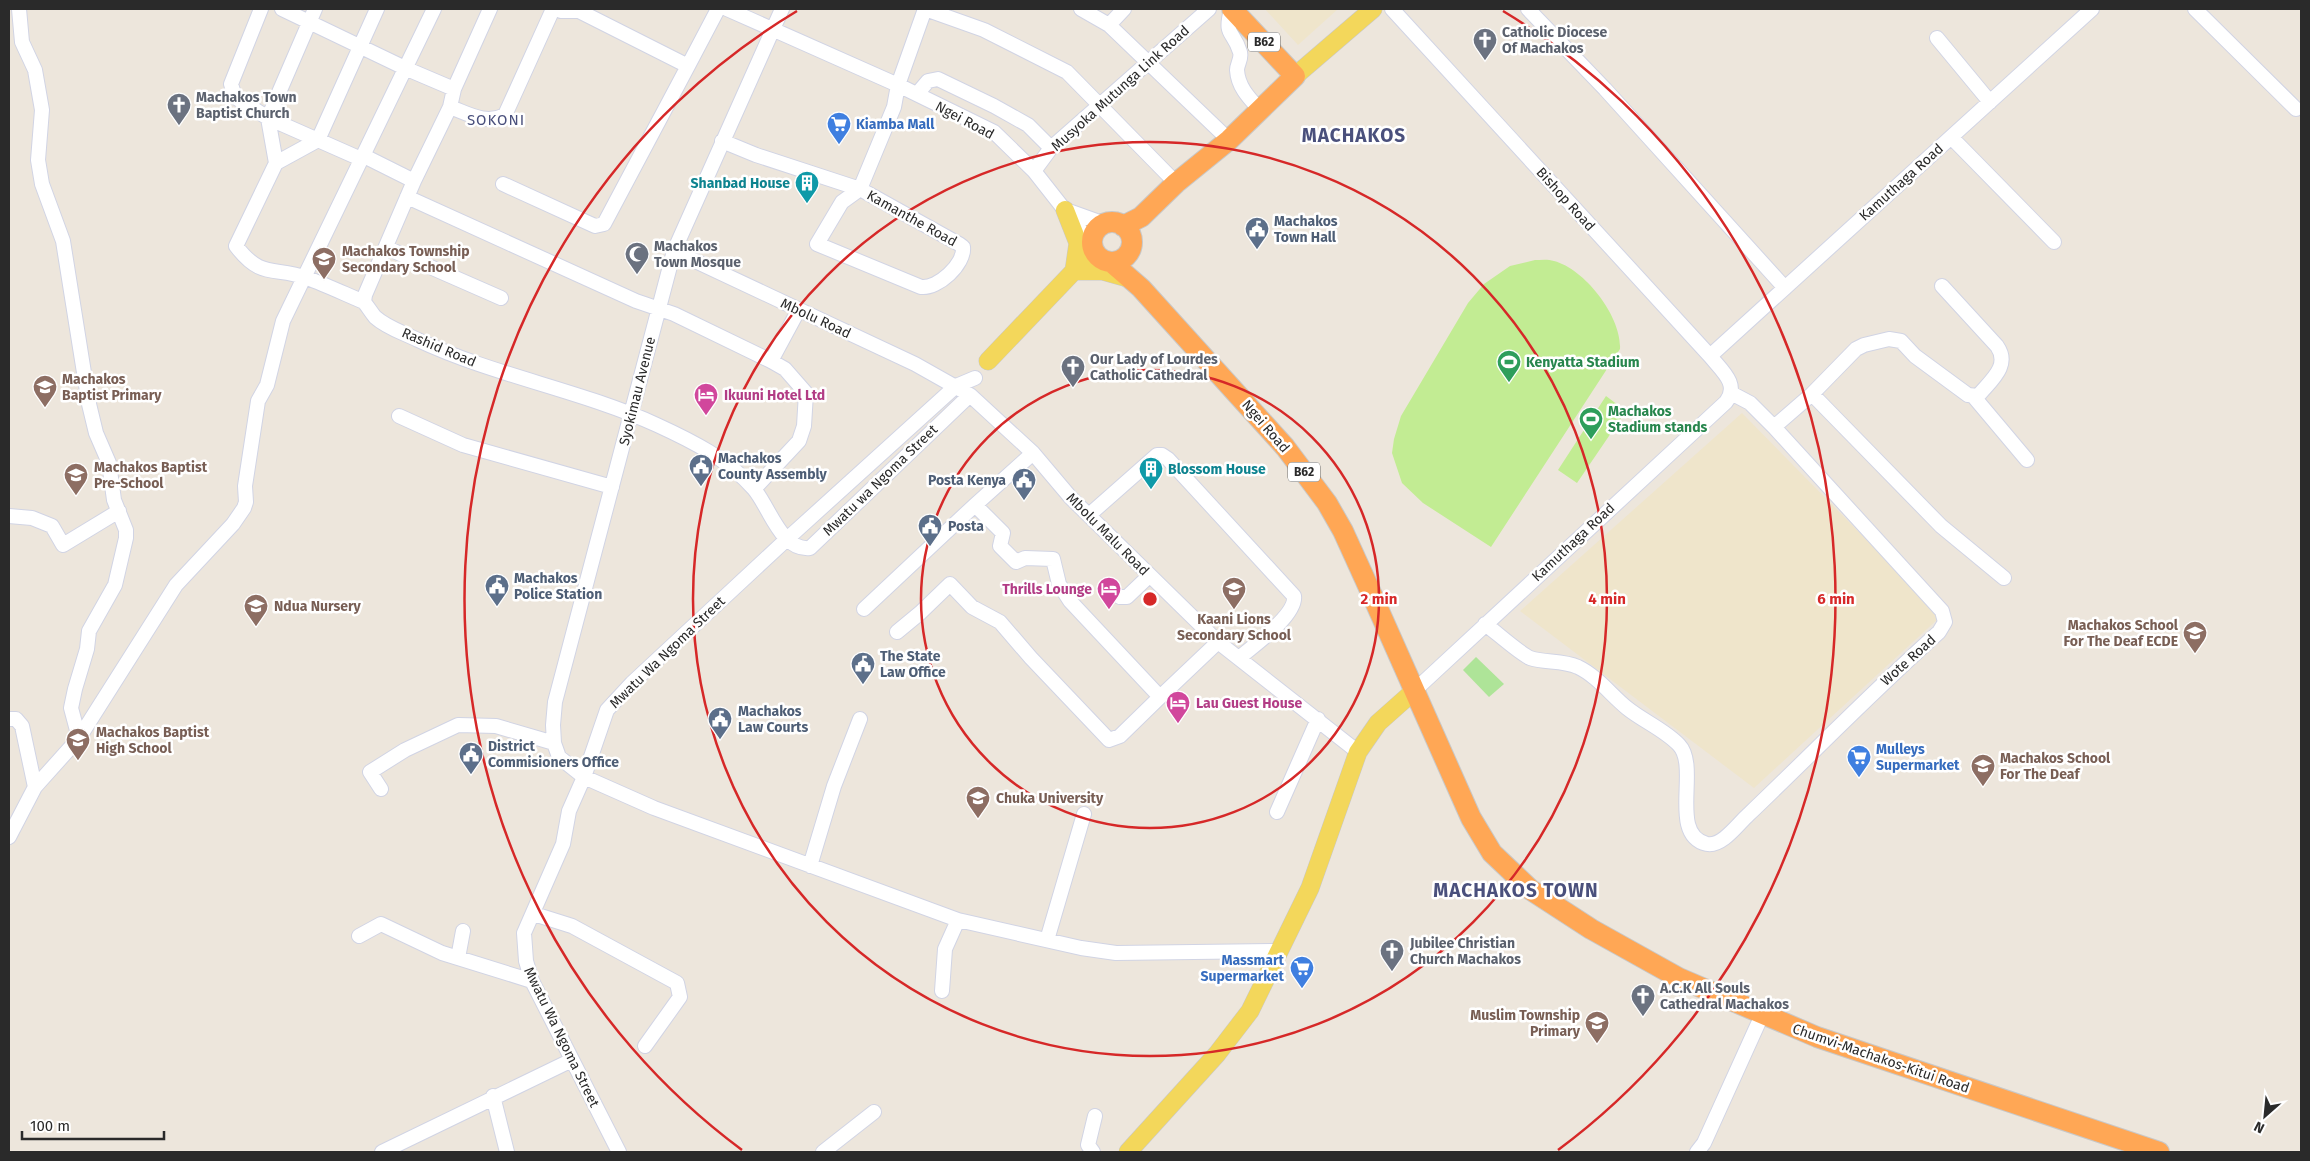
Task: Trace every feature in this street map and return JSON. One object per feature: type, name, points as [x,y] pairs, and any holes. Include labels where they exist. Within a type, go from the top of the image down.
[{"type":"highway","name":"B62","points":[[1231,9],[1295,76]]},
{"type":"highway","points":[[1127,230],[1126,256],[1122,259],[1100,254],[1095,232],[1127,230],[1176,183],[1229,140],[1295,76]]},
{"type":"highway","points":[[1127,230],[1136,284]]},
{"type":"highway","name":"B62","points":[[1100,254],[1136,284]]},
{"type":"highway","name":"Ngei Road","points":[[1136,284],[1285,447],[1327,503],[1343,531],[1414,691]]},
{"type":"highway","name":"Chumvi-Machakos-Kitui Road","points":[[1414,691],[1483,842],[1508,870],[1553,906],[1640,958],[1762,1016],[1817,1037],[2159,1152]]},
{"type":"main road","points":[[1295,76],[1373,9]]},
{"type":"main road","points":[[1065,210],[1078,243],[1074,271]]},
{"type":"main road","points":[[988,361],[1074,271],[1100,254]]},
{"type":"main road","points":[[1074,271],[1103,270],[1136,284]]},
{"type":"main road","points":[[1128,1152],[1218,1054],[1243,1022],[1279,952],[1319,866],[1358,752],[1378,723],[1414,691]]},
{"type":"street","points":[[19,9],[22,42],[35,70],[42,110],[38,160],[42,184],[63,241],[89,404],[96,434],[109,464],[114,500],[126,530],[126,538],[115,585],[89,631],[87,649],[71,708],[79,738]]},
{"type":"street","points":[[261,9],[231,84],[235,97],[268,118],[361,159],[366,157],[414,181]]},
{"type":"street","points":[[282,9],[313,15],[360,46],[406,69],[454,89]]},
{"type":"street","points":[[377,9],[318,140],[276,163],[236,246],[248,262],[267,270],[304,277],[364,302],[407,197],[450,106],[454,89],[490,9]]},
{"type":"street","points":[[9,837],[35,787],[79,738],[176,585],[233,524],[244,508],[258,401],[267,385],[283,321],[434,9]]},
{"type":"street","points":[[450,106],[484,120],[496,120],[505,115],[553,9]]},
{"type":"street","points":[[557,9],[579,12],[688,66]]},
{"type":"street","points":[[503,184],[595,226],[604,224],[718,9]]},
{"type":"street","name":"Ngei Road","points":[[727,9],[898,85],[994,132],[1034,171],[1100,254]]},
{"type":"street","name":"Syokimau Avenue","points":[[554,743],[555,702],[674,251],[782,9]]},
{"type":"street","points":[[860,189],[894,107],[898,85],[925,9],[984,30],[1035,54],[1067,72],[1176,183]]},
{"type":"street","points":[[1081,9],[1109,25],[1229,140]]},
{"type":"street","points":[[1109,25],[1124,9]]},
{"type":"street","name":"Musyoka Mutunga Link Road","points":[[1034,171],[1052,148],[1209,9]]},
{"type":"street","points":[[1231,9],[1227,30],[1240,52],[1237,68],[1238,79],[1245,92],[1260,110]]},
{"type":"street","name":"Bishop Road","points":[[1392,9],[1710,356],[1729,379],[1731,393]]},
{"type":"street","points":[[1528,9],[1605,89],[1785,288]]},
{"type":"street","name":"Kamuthaga Road","points":[[1710,356],[2092,9]]},
{"type":"street","points":[[2195,9],[2296,109]]},
{"type":"street","points":[[276,163],[268,118],[313,15]]},
{"type":"street","points":[[1937,38],[1990,102]]},
{"type":"street","points":[[917,94],[928,81],[938,79],[1028,125],[1052,148]]},
{"type":"street","points":[[1951,137],[2054,242]]},
{"type":"street","name":"Kamanthe Road","points":[[722,141],[756,155],[860,189],[963,247],[962,255],[949,274],[932,286],[921,287],[816,244],[842,202],[860,189]]},
{"type":"street","points":[[407,197],[657,310],[674,314],[785,369],[806,393],[804,426],[792,450],[754,488]]},
{"type":"street","points":[[1065,210],[1127,230]]},
{"type":"street","points":[[387,248],[500,298]]},
{"type":"street","name":"Mbolu Road","points":[[674,251],[915,364],[956,386]]},
{"type":"street","points":[[1942,286],[1997,346],[2003,356],[2001,368],[1978,396],[1974,397]]},
{"type":"street","name":"Rashid Road","points":[[364,302],[375,317],[387,325],[451,356],[631,413],[702,446],[754,488],[787,539]]},
{"type":"street","points":[[771,361],[798,310]]},
{"type":"street","points":[[1774,427],[1812,394],[1856,349],[1864,345],[1893,339],[1905,344],[1915,356],[1974,397],[2027,460]]},
{"type":"street","points":[[970,395],[975,378],[988,361]]},
{"type":"street","name":"Mwatu Wa Ngoma Street","points":[[620,1152],[532,981],[526,961],[524,933],[534,914],[563,844],[569,812],[584,777],[607,710],[632,683],[787,539],[956,386],[975,378]]},
{"type":"street","name":"Mbolu Malu Road","points":[[956,386],[970,395],[1033,453],[1089,515],[1218,642],[1358,752]]},
{"type":"street","name":"Kamuthaga Road","points":[[1414,691],[1726,402],[1731,393]]},
{"type":"street","name":"Wote Road","points":[[1485,624],[1526,656],[1539,660],[1563,662],[1586,672],[1627,709],[1678,743],[1686,758],[1688,824],[1695,837],[1703,842],[1719,842],[1880,684],[1940,632],[1945,622],[1942,611],[1774,427],[1750,403],[1731,393]]},
{"type":"street","points":[[1812,394],[1941,526],[2004,578]]},
{"type":"street","name":"Mwatu wa Ngoma Street","points":[[787,539],[795,546],[810,548],[970,395]]},
{"type":"street","points":[[399,416],[463,445],[612,487]]},
{"type":"street","points":[[864,609],[1033,453]]},
{"type":"street","points":[[1089,515],[1157,455],[1162,455],[1168,459],[1294,596],[1295,601],[1290,612],[1239,658]]},
{"type":"street","points":[[975,505],[1003,533],[1000,546],[1016,562],[1025,558],[1053,559],[1058,584],[1070,601],[1160,697]]},
{"type":"street","points":[[9,516],[32,518],[52,526],[63,545],[119,511]]},
{"type":"street","points":[[1108,592],[1120,597],[1127,597],[1149,576]]},
{"type":"street","points":[[897,632],[950,584],[972,607],[1000,622],[1030,658],[1109,740],[1120,736],[1218,642]]},
{"type":"street","points":[[810,866],[834,786],[860,718]]},
{"type":"street","points":[[9,719],[16,719],[22,726],[35,787]]},
{"type":"street","points":[[1277,812],[1318,719]]},
{"type":"street","points":[[381,789],[370,772],[404,750],[458,725],[496,726],[554,743],[559,757],[584,777],[654,808],[958,920],[1116,953],[1279,952]]},
{"type":"street","points":[[1047,940],[1084,814]]},
{"type":"street","points":[[534,914],[572,926],[677,983],[680,997],[645,1046]]},
{"type":"street","points":[[942,991],[945,949],[958,920]]},
{"type":"street","points":[[359,936],[381,924],[458,958],[532,981]]},
{"type":"street","points":[[458,958],[463,931]]},
{"type":"street","points":[[1698,1152],[1704,1143],[1762,1016]]},
{"type":"street","points":[[382,1152],[493,1096],[572,1060]]},
{"type":"street","points":[[493,1096],[507,1152]]},
{"type":"street","points":[[824,1152],[874,1112]]},
{"type":"street","points":[[1093,1152],[1088,1146],[1095,1116]]},
{"type":"shaded area","points":[[1265,9],[1338,9],[1298,45]]},
{"type":"shaded area","points":[[1742,413],[1902,576],[1939,618],[1754,788],[1520,611]]},
{"type":"green space","name":"Kenyatta Stadium","points":[[1535,260],[1552,260],[1566,266],[1589,284],[1608,309],[1615,323],[1620,349],[1491,547],[1423,503],[1402,483],[1392,453],[1394,439],[1401,416],[1468,303],[1484,284],[1510,266]]},
{"type":"green space","name":"Machakos Stadium stands","points":[[1606,396],[1626,411],[1577,483],[1558,470]]},
{"type":"green space","points":[[1476,657],[1504,684],[1489,697],[1463,670]]},
{"type":"place","name":"Catholic Diocese Of Machakos","points":[[1485,61]]},
{"type":"place","name":"Machakos Town Baptist Church","points":[[179,126]]},
{"type":"place","name":"Kiamba Mall","points":[[839,145]]},
{"type":"place","name":"Shanbad House","points":[[807,204]]},
{"type":"place","name":"Machakos Town Hall","points":[[1257,250]]},
{"type":"place","name":"Machakos Town Mosque","points":[[637,275]]},
{"type":"place","name":"Machakos Township Secondary School","points":[[324,280]]},
{"type":"place","name":"Kenyatta Stadium","points":[[1509,383]]},
{"type":"place","name":"Our Lady of Lourdes Catholic Cathedral","points":[[1073,388]]},
{"type":"place","name":"Machakos Baptist Primary","points":[[45,408]]},
{"type":"place","name":"Ikuuni Hotel Ltd","points":[[706,416]]},
{"type":"place","name":"Machakos Stadium stands","points":[[1591,440]]},
{"type":"place","name":"Machakos County Assembly","points":[[701,487]]},
{"type":"place","name":"Blossom House","points":[[1151,490]]},
{"type":"place","name":"Machakos Baptist Pre-School","points":[[76,496]]},
{"type":"place","name":"Posta Kenya","points":[[1024,501]]},
{"type":"place","name":"Posta","points":[[930,547]]},
{"type":"place","name":"Machakos Police Station","points":[[497,607]]},
{"type":"place","name":"Thrills Lounge","points":[[1109,610]]},
{"type":"place","name":"Kaani Lions Secondary School","points":[[1234,610]]},
{"type":"place","name":"Ndua Nursery","points":[[256,627]]},
{"type":"place","name":"Machakos School For The Deaf ECDE","points":[[2195,654]]},
{"type":"place","name":"The State Law Office","points":[[863,685]]},
{"type":"place","name":"Lau Guest House","points":[[1178,724]]},
{"type":"place","name":"Machakos Law Courts","points":[[720,740]]},
{"type":"place","name":"Machakos Baptist High School","points":[[78,761]]},
{"type":"place","name":"District Commisioners Office","points":[[471,775]]},
{"type":"place","name":"Mulleys Supermarket","points":[[1859,778]]},
{"type":"place","name":"Machakos School For The Deaf","points":[[1983,787]]},
{"type":"place","name":"Chuka University","points":[[978,819]]},
{"type":"place","name":"Jubilee Christian Church Machakos","points":[[1392,972]]},
{"type":"place","name":"Massmart Supermarket","points":[[1302,989]]},
{"type":"place","name":"A.C.K All Souls Cathedral Machakos","points":[[1643,1017]]},
{"type":"place","name":"Muslim Township Primary","points":[[1597,1044]]},
{"type":"district","name":"SOKONI","points":[[496,120]]},
{"type":"district","name":"MACHAKOS","points":[[1354,135]]},
{"type":"district","name":"MACHAKOS TOWN","points":[[1516,890]]}]
